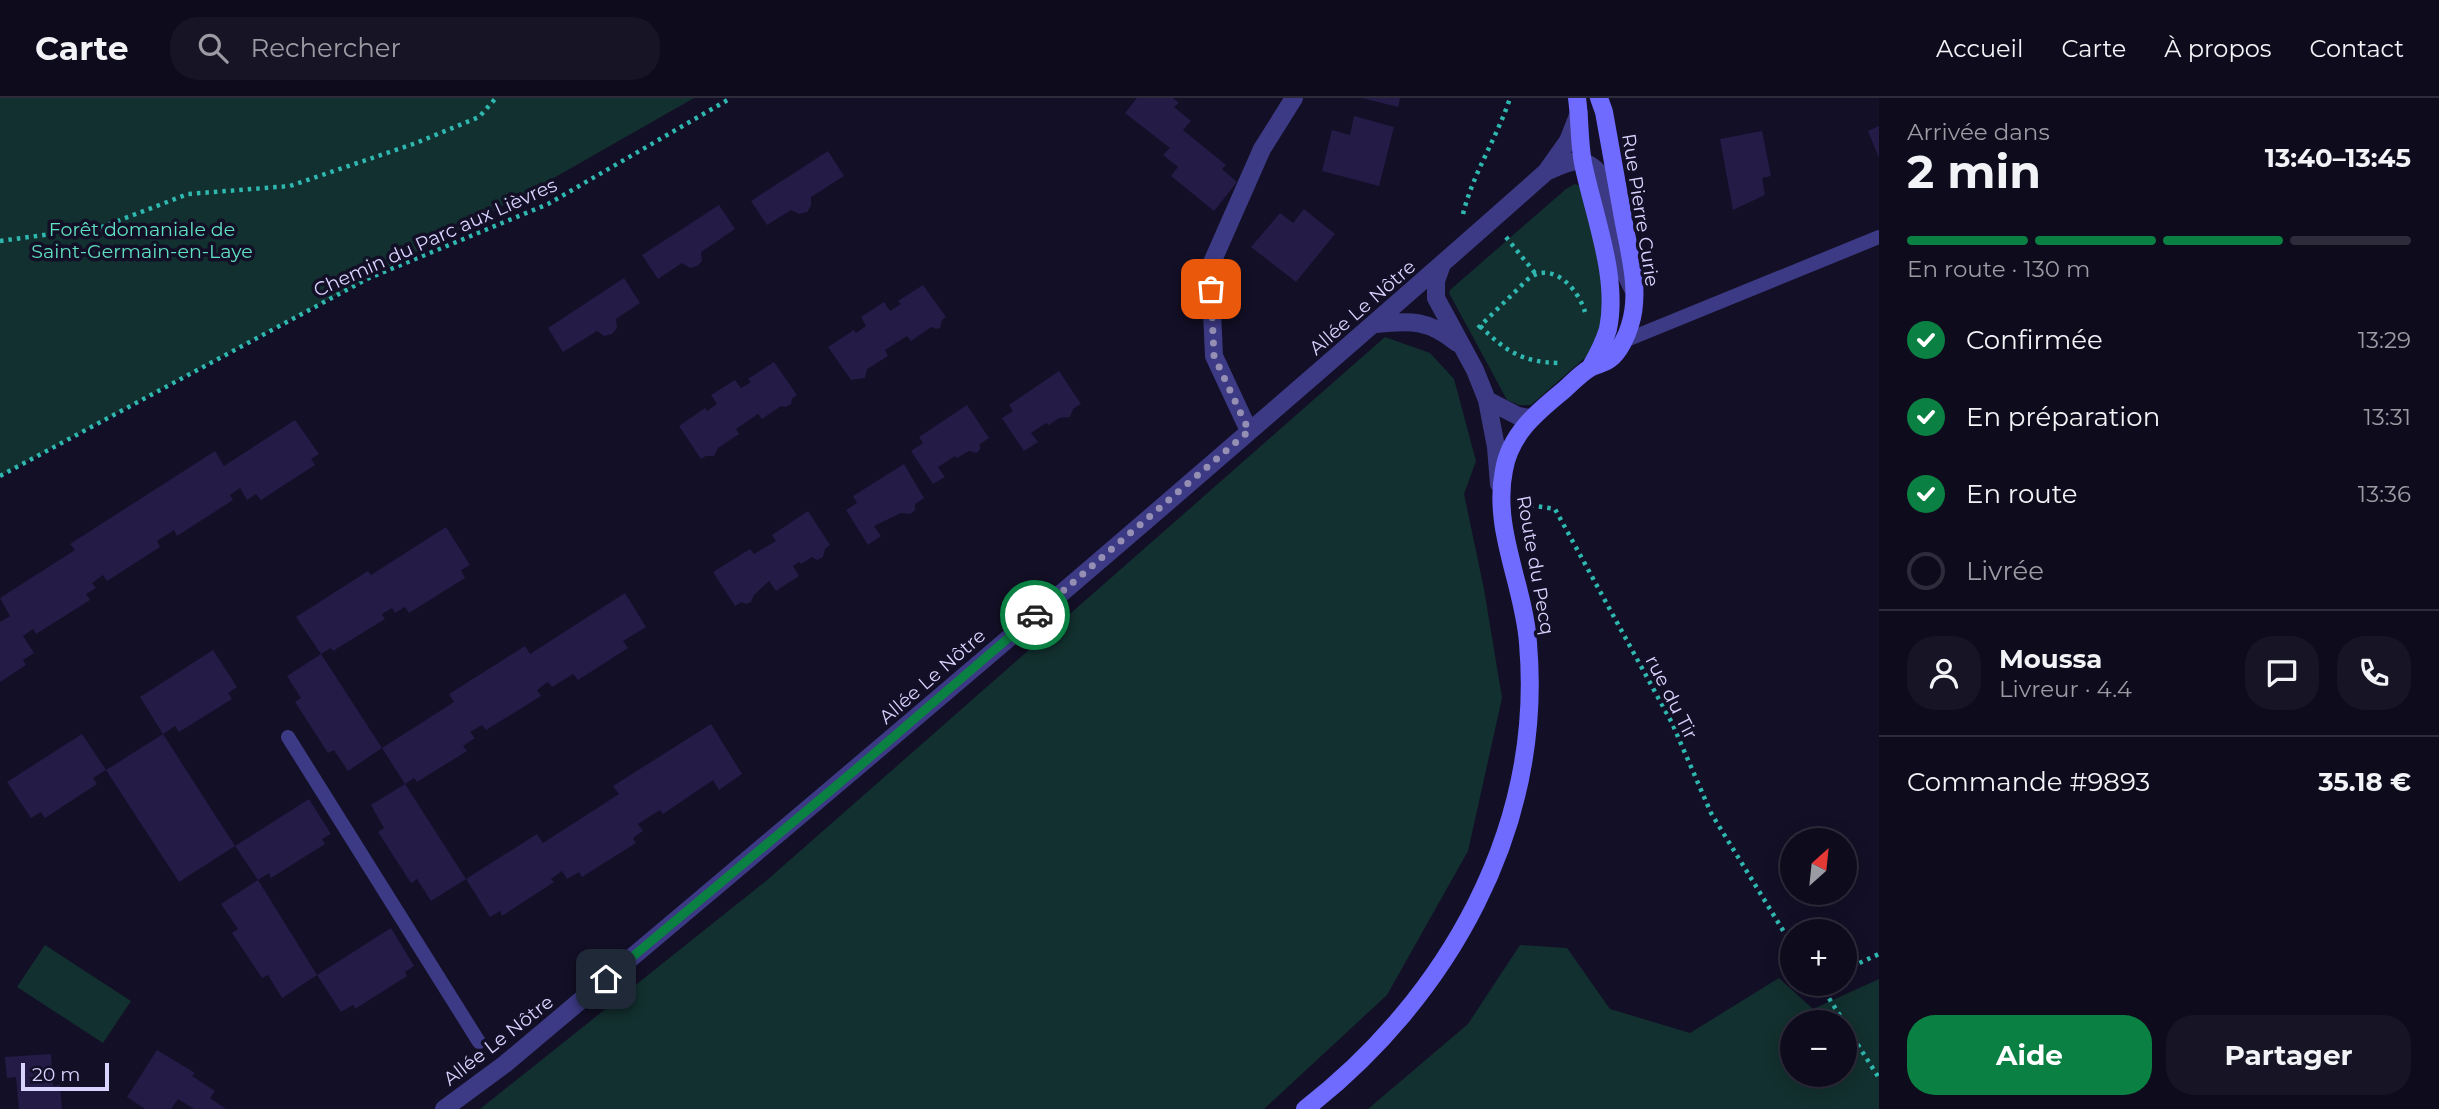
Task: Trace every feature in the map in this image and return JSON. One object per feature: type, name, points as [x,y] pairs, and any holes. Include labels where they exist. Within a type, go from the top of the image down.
[{"type":"main road","name":"Rue Pierre Curie","points":[[1600,98],[1634,291],[1631,324],[1624,341]]},
{"type":"main road","points":[[1578,105],[1583,160],[1605,257],[1610,309],[1600,351],[1590,368]]},
{"type":"main road","points":[[1590,368],[1610,359],[1624,341]]},
{"type":"main road","name":"Route du Pecq","points":[[1305,1109],[1361,1061],[1416,1002],[1439,970],[1479,899],[1508,823],[1527,742],[1530,663],[1527,626],[1508,546],[1501,501],[1504,468],[1513,444],[1530,418],[1590,368]]},
{"type":"street","points":[[1249,431],[1214,356],[1210,267],[1262,149],[1294,98]]},
{"type":"street","name":"Allée Le Nôtre","points":[[443,1109],[505,1064],[855,770],[1376,324],[1546,172],[1568,141],[1578,105]]},
{"type":"street","points":[[1546,172],[1565,163],[1583,160],[1593,165],[1602,176],[1618,259],[1634,291]]},
{"type":"street","points":[[1442,264],[1436,281],[1436,298],[1488,400],[1501,501]]},
{"type":"street","points":[[1376,324],[1399,321],[1421,323],[1442,330],[1460,345]]},
{"type":"street","points":[[1488,400],[1518,416],[1530,418]]},
{"type":"lane","points":[[1624,341],[1879,237]]},
{"type":"lane","points":[[288,737],[479,1042]]},
{"type":"path","points":[[0,241],[102,227],[188,194],[290,186],[416,143],[479,117],[496,98]]},
{"type":"path","name":"Chemin du Parc aux Lièvres","points":[[0,476],[367,279],[548,204],[731,98]]},
{"type":"path","points":[[1462,246],[1461,225],[1469,190],[1502,122],[1510,98]]},
{"type":"path","points":[[1492,220],[1535,273]]},
{"type":"path","points":[[1460,345],[1535,273],[1542,271],[1563,279],[1583,304],[1586,316]]},
{"type":"path","points":[[1480,326],[1502,347],[1522,357],[1542,363],[1561,363]]},
{"type":"path","name":"rue du Tir","points":[[1501,501],[1555,509],[1672,723],[1711,813],[1780,925]]},
{"type":"path","points":[[1857,964],[1879,954]]},
{"type":"path","points":[[1857,1043],[1879,1078]]},
{"type":"green space","name":"Forêt domaniale de Saint-Germain-en-Laye","points":[[0,98],[694,98],[552,179],[0,476]]},
{"type":"green space","points":[[1575,184],[1583,187],[1605,299],[1601,331],[1587,356],[1531,405],[1519,405],[1507,400],[1449,293],[1566,189]]},
{"type":"green space","points":[[1385,337],[1430,353],[1454,379],[1476,461],[1464,494],[1484,589],[1502,698],[1468,851],[1387,995],[1264,1109],[480,1109],[766,881]]},
{"type":"green space","points":[[45,945],[131,1001],[103,1043],[17,987]]},
{"type":"green space","points":[[1520,945],[1567,948],[1610,1009],[1690,1033],[1779,978],[1780,996],[1799,996],[1813,1009],[1842,996],[1857,996],[1857,989],[1879,979],[1879,1109],[1368,1109],[1468,1024]]},
{"type":"building","points":[[1137,98],[1173,98],[1179,103],[1174,107],[1191,121],[1183,130],[1226,165],[1222,169],[1237,182],[1214,211],[1171,176],[1178,167],[1163,155],[1170,148],[1125,113]]},
{"type":"building","points":[[1362,98],[1400,98],[1398,107]]},
{"type":"building","points":[[1354,116],[1394,127],[1379,186],[1322,171],[1332,130],[1350,135]]},
{"type":"building","points":[[1879,126],[1879,158],[1868,131]]},
{"type":"building","points":[[1762,131],[1771,176],[1762,178],[1765,195],[1733,210],[1720,139]]},
{"type":"building","points":[[828,151],[844,176],[811,197],[811,206],[807,212],[799,214],[791,210],[767,225],[751,201]]},
{"type":"building","points":[[719,205],[735,229],[701,252],[702,261],[697,266],[690,268],[682,263],[658,279],[642,255]]},
{"type":"building","points":[[1304,209],[1335,234],[1296,282],[1251,247],[1280,213],[1293,223]]},
{"type":"building","points":[[624,278],[640,303],[616,319],[617,328],[612,334],[604,336],[597,331],[563,352],[548,328]]},
{"type":"building","points":[[923,285],[946,317],[940,328],[931,327],[911,341],[907,336],[885,350],[888,356],[867,369],[865,378],[851,380],[828,347],[854,330],[856,333],[866,326],[861,317],[884,302],[890,311],[901,304],[898,301]]},
{"type":"building","points":[[774,362],[797,395],[791,404],[781,406],[762,419],[758,414],[736,429],[739,434],[718,448],[714,456],[701,459],[679,426],[705,408],[707,411],[717,404],[711,395],[735,380],[741,388],[751,382],[748,379]]},
{"type":"building","points":[[1059,371],[1081,404],[1073,409],[1070,417],[1059,418],[1049,425],[1046,423],[1031,433],[1038,442],[1024,451],[1002,418],[1013,411],[1009,405]]},
{"type":"building","points":[[967,405],[989,438],[980,444],[977,453],[969,451],[957,458],[955,456],[938,467],[945,477],[933,484],[911,451],[923,443],[919,437]]},
{"type":"building","points":[[295,420],[319,454],[311,459],[315,465],[261,500],[256,494],[247,500],[240,488],[230,495],[233,500],[177,536],[174,530],[157,541],[160,547],[107,581],[103,575],[92,583],[96,588],[86,594],[90,600],[36,634],[33,629],[23,636],[34,653],[23,660],[26,665],[0,682],[0,622],[10,616],[0,598],[75,550],[70,544],[215,451],[224,466]]},
{"type":"building","points":[[904,464],[924,498],[915,504],[915,510],[910,514],[901,513],[874,526],[881,536],[868,545],[846,510],[857,503],[853,496]]},
{"type":"building","points":[[808,511],[830,545],[825,549],[823,557],[817,560],[812,557],[801,564],[799,562],[793,566],[799,576],[776,591],[769,581],[754,595],[751,602],[741,602],[735,606],[713,572],[750,549],[754,554],[776,541],[772,535]]},
{"type":"building","points":[[446,527],[470,565],[461,570],[465,578],[409,613],[405,607],[395,613],[392,608],[382,614],[385,619],[333,651],[331,648],[321,654],[296,617],[368,571],[371,575]]},
{"type":"building","points":[[625,593],[646,627],[623,641],[628,648],[578,680],[573,674],[552,687],[548,682],[537,690],[541,696],[486,730],[482,725],[470,732],[475,738],[463,746],[467,751],[417,782],[414,778],[405,784],[382,748],[454,702],[449,694],[525,646],[530,654]]},
{"type":"building","points":[[213,650],[237,687],[228,693],[232,699],[179,732],[175,726],[163,734],[140,697]]},
{"type":"building","points":[[321,654],[382,748],[348,771],[334,750],[328,753],[295,702],[301,698],[287,676]]},
{"type":"building","points":[[711,724],[742,774],[719,790],[713,780],[663,814],[660,810],[638,824],[643,831],[633,838],[636,843],[582,877],[579,872],[567,879],[562,871],[551,879],[554,882],[502,916],[500,911],[490,917],[466,879],[537,834],[543,843],[619,794],[613,786]]},
{"type":"building","points":[[82,734],[106,770],[93,778],[97,784],[45,818],[41,812],[31,818],[7,782]]},
{"type":"building","points":[[163,734],[235,846],[179,882],[106,770]]},
{"type":"building","points":[[405,784],[466,879],[431,901],[417,879],[411,883],[378,832],[384,828],[371,805]]},
{"type":"building","points":[[309,799],[331,834],[322,839],[325,844],[271,878],[269,873],[258,880],[235,846]]},
{"type":"building","points":[[258,880],[317,975],[282,998],[268,975],[262,978],[232,933],[238,929],[221,904]]},
{"type":"building","points":[[391,928],[414,966],[405,972],[407,976],[355,1009],[353,1005],[341,1012],[317,975]]},
{"type":"building","points":[[157,1050],[195,1073],[192,1076],[215,1091],[210,1098],[226,1109],[194,1109],[178,1099],[171,1109],[145,1109],[127,1097]]},
{"type":"building","points":[[51,1054],[53,1086],[60,1085],[62,1109],[19,1109],[16,1077],[7,1078],[5,1057]]},
{"type":"way so far","points":[[1035,615],[1249,431],[1214,356],[1211,289]]},
{"type":"route","points":[[606,979],[1035,615]]}]
